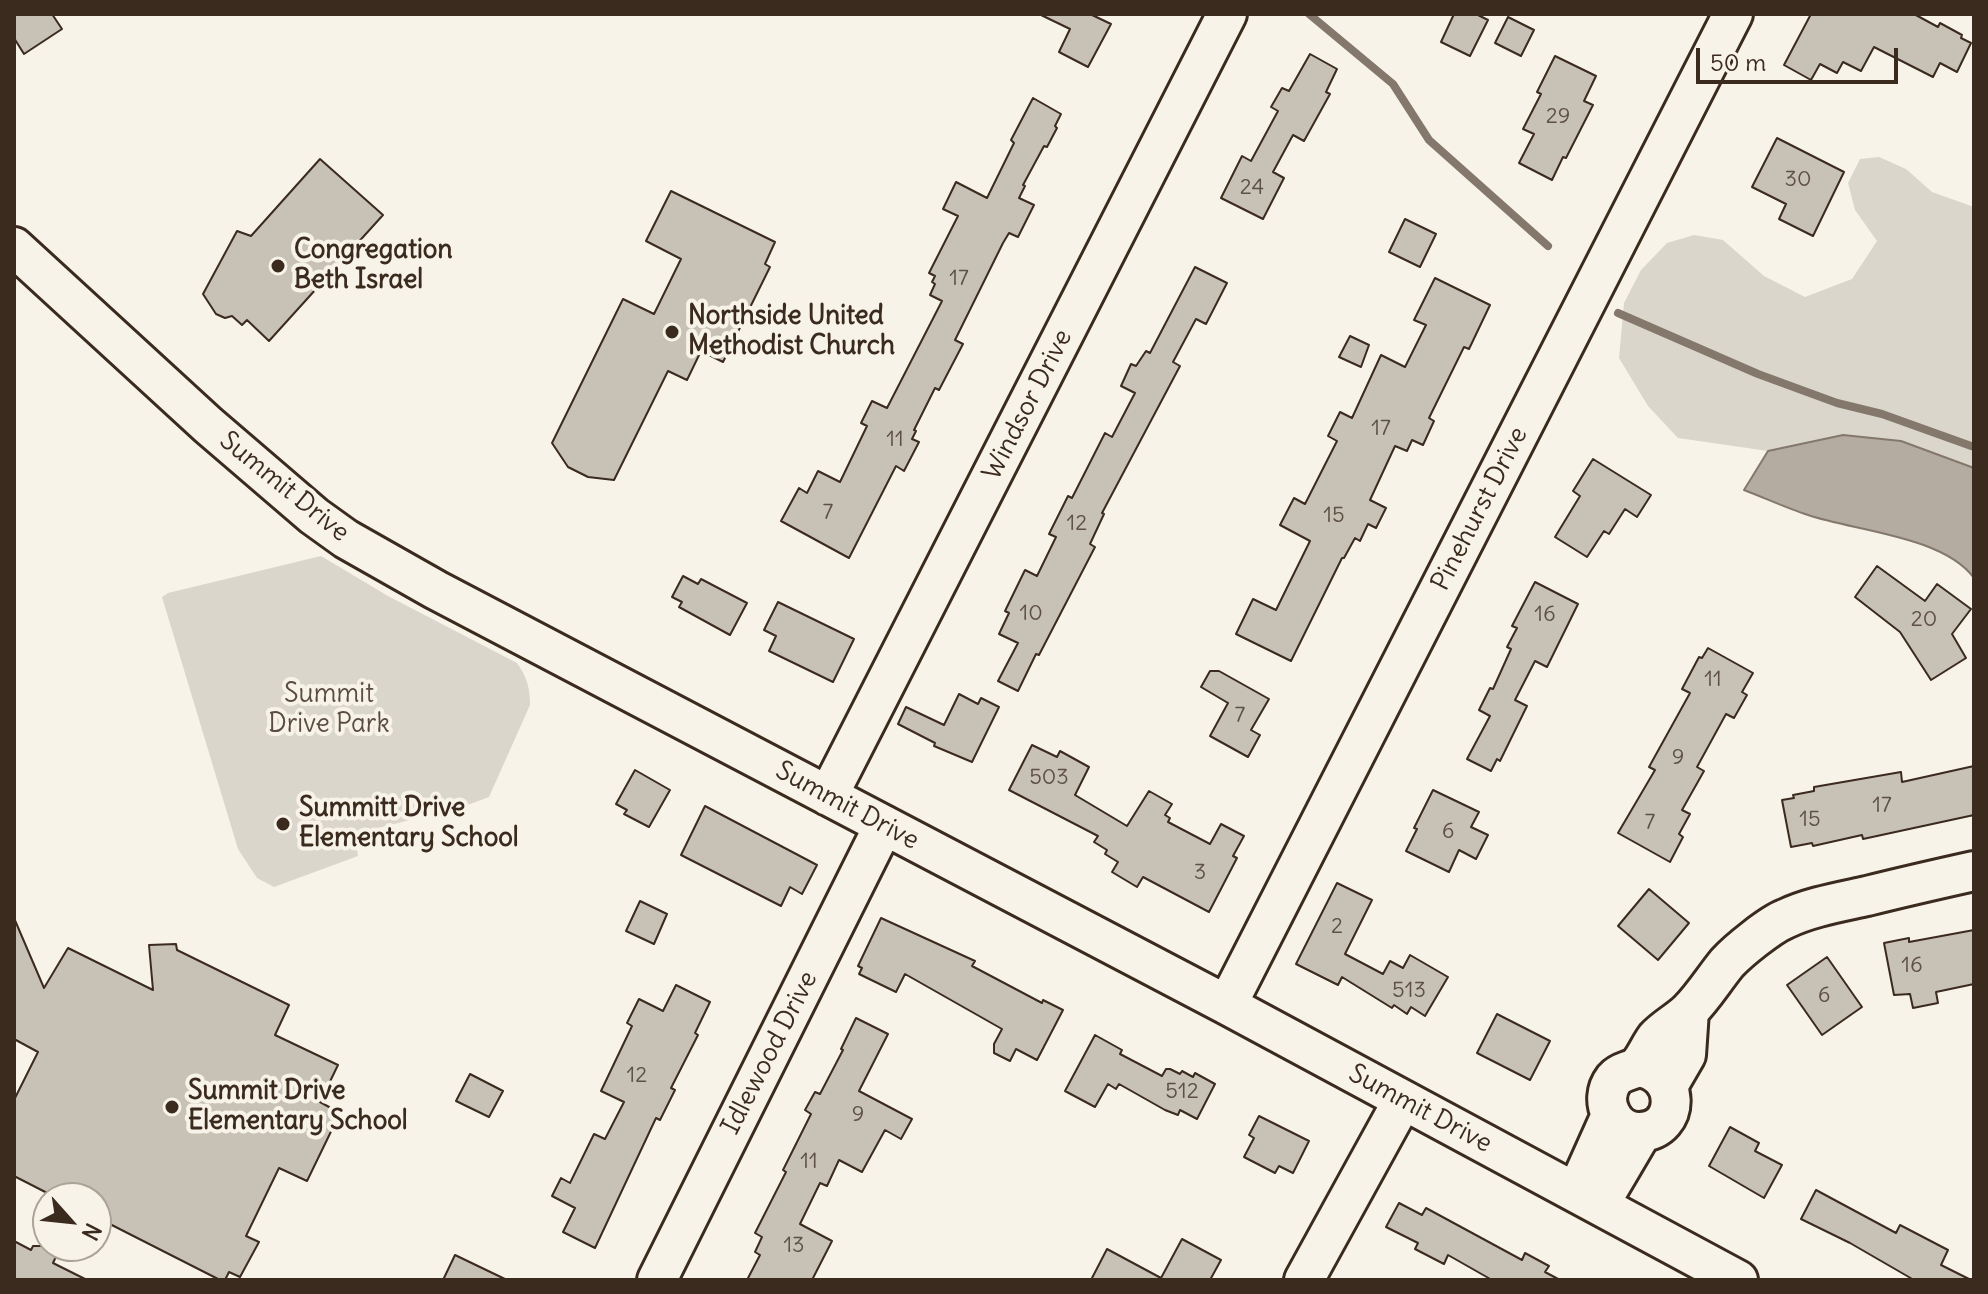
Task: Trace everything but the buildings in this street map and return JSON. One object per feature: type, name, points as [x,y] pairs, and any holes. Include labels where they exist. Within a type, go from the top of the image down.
[{"type":"street","name":"Windsor Drive","points":[[828,796],[1227,14]]},
{"type":"street","name":"Pinehurst Drive","points":[[1227,1005],[1733,14]]},
{"type":"street","name":"Summit Drive","points":[[14,247],[208,425],[314,516],[346,539],[436,590],[1227,1005],[1738,1280]]},
{"type":"street","name":"Idlewood Drive","points":[[657,1280],[884,825]]},
{"type":"street","points":[[1636,1067],[1657,1037],[1689,1011],[1729,960],[1783,919],[1839,902],[1974,871]]},
{"type":"street","points":[[1668,1086],[1686,1055],[1689,1011]]},
{"type":"street","points":[[1636,1067],[1649,1068],[1660,1075],[1668,1086],[1670,1110],[1664,1121],[1654,1128],[1626,1123],[1607,1103],[1614,1079],[1636,1067]]},
{"type":"street","points":[[1304,1280],[1403,1100]]},
{"type":"street","points":[[1588,1199],[1626,1123]]},
{"type":"green space","points":[[1879,157],[1906,169],[1932,192],[1974,207],[1974,468],[1901,441],[1843,435],[1768,451],[1678,438],[1648,406],[1619,358],[1624,303],[1641,270],[1667,243],[1694,235],[1723,240],[1764,276],[1805,297],[1852,279],[1877,241],[1855,210],[1848,183],[1860,159]]},
{"type":"green space","name":"Summit Drive Park","points":[[321,556],[388,596],[517,663],[527,683],[530,705],[489,797],[355,834],[358,856],[274,887],[257,878],[238,849],[162,597]]},
{"type":"shaded area","points":[[1843,435],[1901,441],[1974,468],[1974,578],[1960,564],[1920,544],[1827,521],[1744,490],[1768,451]]},
{"type":"waterway","points":[[1309,14],[1393,84],[1429,140],[1548,246]]},
{"type":"waterway","points":[[1618,313],[1758,374],[1974,447]]},
{"type":"place","name":"Congregation Beth Israel","points":[[278,266]]},
{"type":"place","name":"Northside United Methodist Church","points":[[672,332]]},
{"type":"place","name":"Summitt Drive Elementary School","points":[[283,824]]},
{"type":"place","name":"Summit Drive Elementary School","points":[[172,1107]]}]
